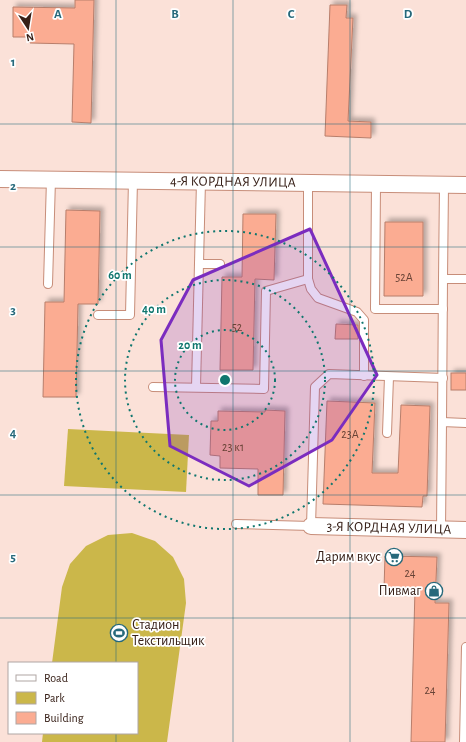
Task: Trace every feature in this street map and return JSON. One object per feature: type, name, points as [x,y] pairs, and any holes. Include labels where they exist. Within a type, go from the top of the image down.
[{"type":"street","name":"4-Я КОРДНАЯ УЛИЦА","points":[[0,178],[466,185]]},
{"type":"street","name":"3-Я КОРДНАЯ УЛИЦА","points":[[311,526],[466,530]]},
{"type":"lane","points":[[48,284],[51,179]]},
{"type":"lane","points":[[98,315],[130,315],[133,180]]},
{"type":"lane","points":[[196,387],[201,181]]},
{"type":"lane","points":[[308,183],[308,279],[311,289],[318,298],[356,312],[364,320],[364,376]]},
{"type":"lane","points":[[382,184],[376,184],[375,309],[443,309]]},
{"type":"lane","points":[[441,530],[444,185]]},
{"type":"lane","points":[[199,264],[220,264]]},
{"type":"lane","points":[[153,386],[264,389],[266,291],[308,279]]},
{"type":"lane","points":[[443,279],[466,279]]},
{"type":"lane","points":[[236,524],[311,526],[315,387],[329,374],[443,378]]},
{"type":"lane","points":[[386,433],[389,377]]},
{"type":"lane","points":[[442,422],[466,423]]},
{"type":"lane","points":[[464,742],[466,647]]},
{"type":"highlighted area","points":[[310,229],[377,375],[332,440],[249,486],[170,446],[161,340],[193,280]]},
{"type":"green space","points":[[68,429],[189,435],[186,492],[64,486]]},
{"type":"green space","name":"Стадион Текстильщик","points":[[132,533],[155,541],[173,557],[184,579],[186,603],[167,742],[42,742],[43,734],[138,734],[138,662],[52,662],[62,587],[70,564],[86,546],[108,535]]},
{"type":"building","points":[[75,0],[94,0],[91,123],[72,122],[74,44],[30,43],[30,37],[13,37],[13,7],[75,8]]},
{"type":"building","points":[[330,5],[347,5],[346,18],[353,18],[348,121],[371,122],[371,138],[325,136]]},
{"type":"building","points":[[66,210],[100,211],[98,304],[78,304],[76,397],[43,397],[45,302],[64,302]]},
{"type":"building","points":[[243,214],[276,214],[274,280],[255,279],[253,370],[220,370],[222,277],[242,277]]},
{"type":"building","points":[[385,222],[423,222],[423,296],[384,296]]},
{"type":"building","points":[[336,324],[358,325],[358,339],[335,339]]},
{"type":"building","points":[[451,373],[466,373],[466,390],[451,390]]},
{"type":"building","points":[[327,401],[375,403],[372,473],[398,473],[401,405],[430,406],[427,496],[423,496],[422,507],[323,504]]},
{"type":"building","points":[[265,410],[285,411],[283,495],[258,495],[258,469],[220,468],[220,456],[210,455],[211,421],[218,421],[218,411],[265,412]]},
{"type":"building","points":[[385,556],[437,557],[435,603],[449,603],[445,742],[411,742],[415,589],[384,589]]},
{"type":"place","name":"Дарим вкус","points":[[394,557]]},
{"type":"place","name":"Пивмаг","points":[[434,591]]},
{"type":"place","name":"Стадион Текстильщик","points":[[119,633]]}]
